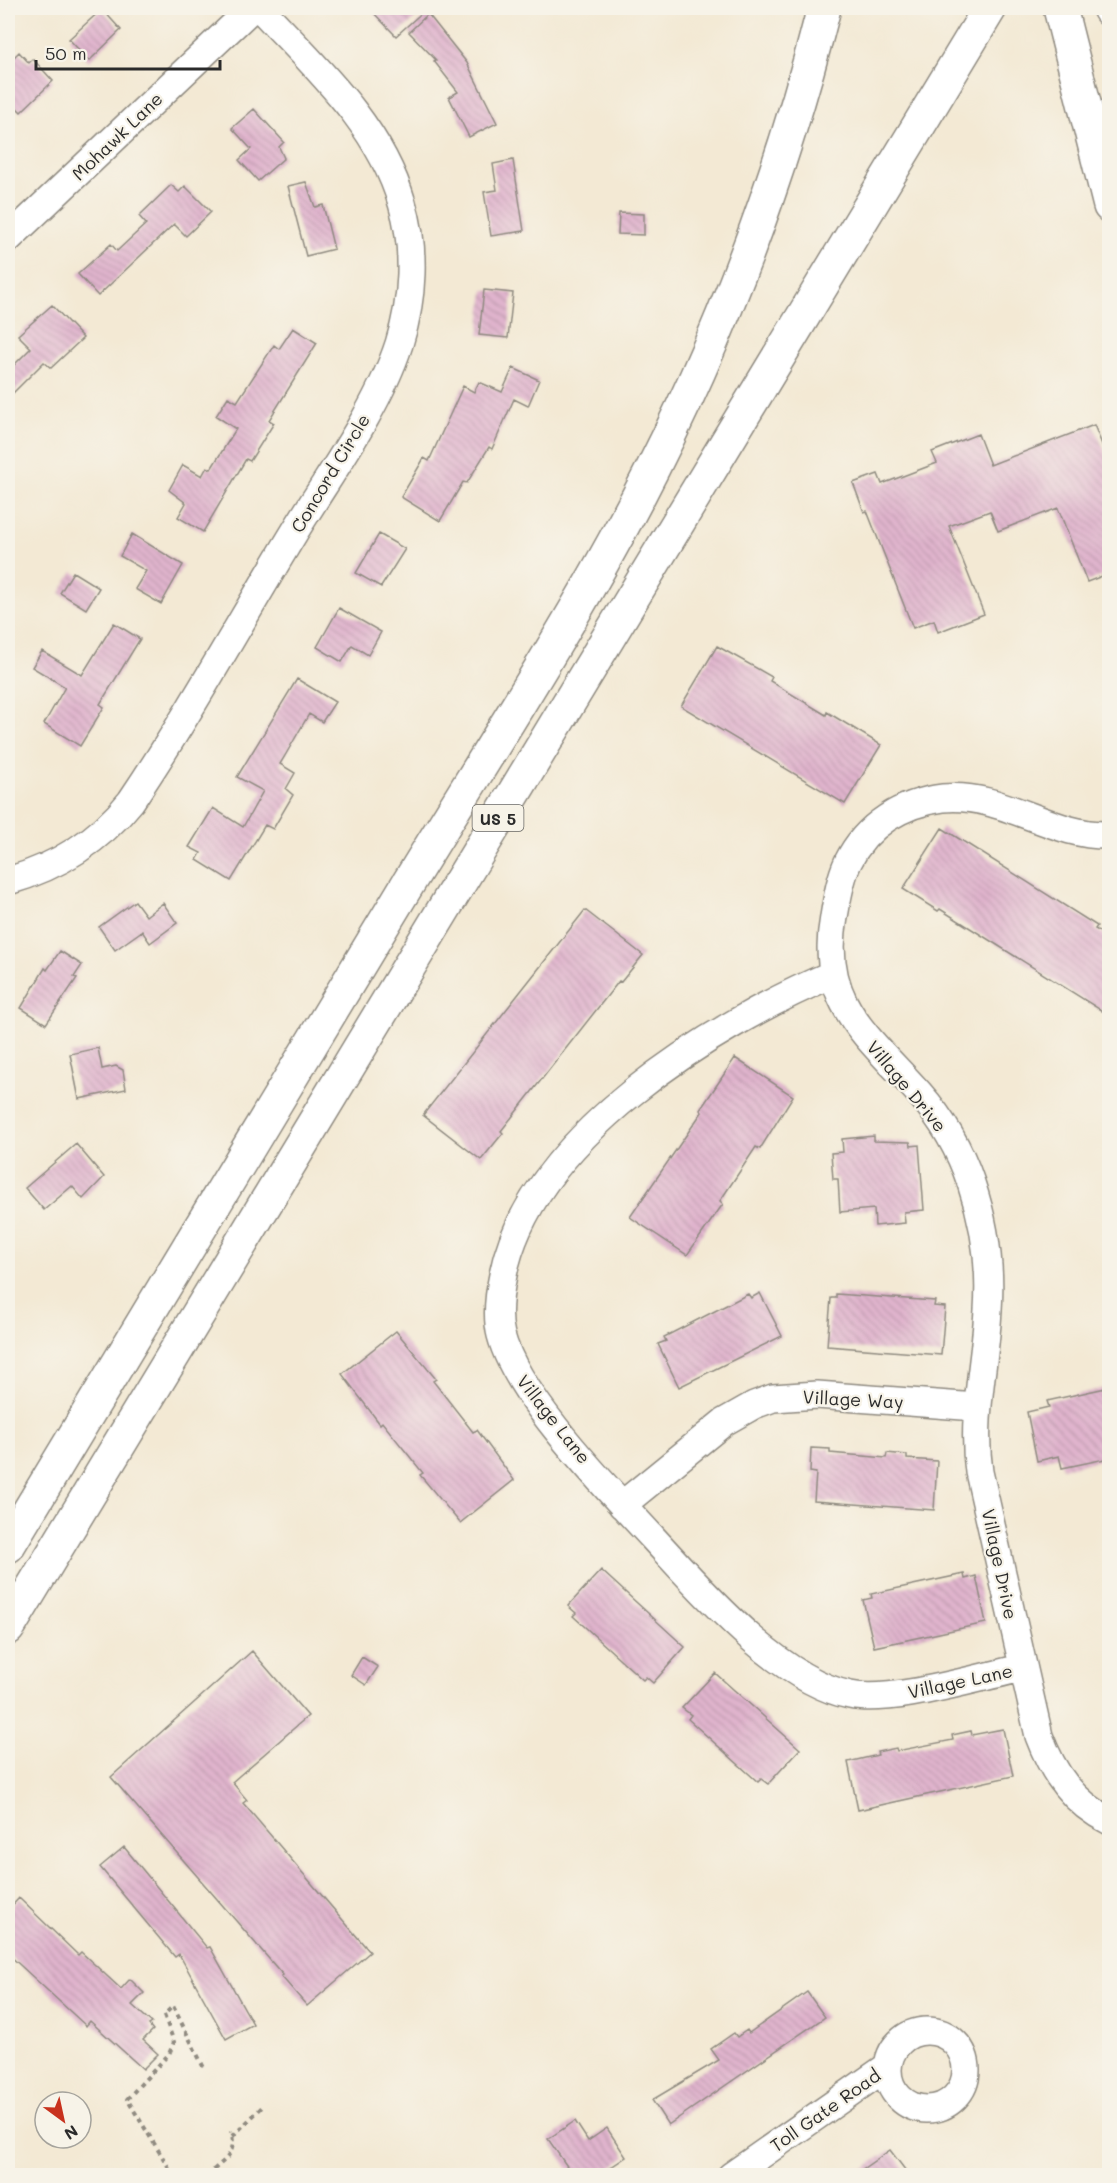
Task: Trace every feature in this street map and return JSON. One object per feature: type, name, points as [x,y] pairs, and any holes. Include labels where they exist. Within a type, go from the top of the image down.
[{"type":"main road","name":"US 5","points":[[8,1546],[547,654],[633,507],[695,376],[751,240],[788,134],[824,8]]},
{"type":"main road","name":"US 5","points":[[8,1628],[990,8]]},
{"type":"main road","points":[[1060,8],[1110,206]]},
{"type":"street","name":"Mohawk Lane","points":[[8,239],[252,8]]},
{"type":"street","name":"Concord Circle","points":[[8,881],[32,873],[70,855],[103,831],[130,801],[357,429],[390,368],[400,341],[410,285],[411,248],[403,205],[388,165],[353,110],[260,8]]},
{"type":"street","name":"Village Drive","points":[[1110,835],[1067,829],[1009,807],[975,799],[942,798],[896,812],[871,830],[861,841],[844,871],[832,926],[833,974],[847,1012],[863,1034],[932,1108],[953,1140],[971,1181],[983,1225],[989,1294],[976,1407],[976,1450],[980,1472],[1037,1728],[1050,1763],[1077,1799],[1110,1821]]},
{"type":"street","name":"Village Lane","points":[[833,974],[763,1005],[689,1050],[628,1097],[580,1143],[553,1174],[534,1201],[512,1243],[504,1267],[499,1307],[500,1329],[506,1350],[533,1397],[622,1504],[686,1573],[756,1641],[786,1665],[819,1686],[854,1696],[885,1696],[1023,1668]]},
{"type":"street","name":"Village Way","points":[[622,1504],[734,1415],[773,1398],[817,1395],[976,1407]]},
{"type":"street","name":"Toll Gate Road","points":[[732,2175],[888,2066]]},
{"type":"path","points":[[174,2175],[127,2099],[169,2054],[174,2042],[164,2015],[173,2006],[206,2070]]},
{"type":"path","points":[[233,2136],[262,2108]]},
{"type":"path","points":[[207,2175],[232,2152],[235,2145],[231,2131]]},
{"type":"building","points":[[369,8],[427,8],[396,36]]},
{"type":"building","points":[[102,9],[121,30],[89,61],[69,39]]},
{"type":"building","points":[[428,14],[467,63],[497,123],[469,137],[449,97],[458,92],[434,61],[436,60],[409,32]]},
{"type":"building","points":[[19,52],[29,63],[33,59],[53,81],[21,112],[8,99],[8,63]]},
{"type":"building","points":[[254,109],[284,142],[279,147],[284,158],[258,181],[239,160],[251,149],[232,128]]},
{"type":"building","points":[[513,160],[524,231],[491,236],[484,192],[497,190],[493,164]]},
{"type":"building","points":[[306,182],[315,207],[323,205],[334,249],[306,256],[288,186]]},
{"type":"building","points":[[171,185],[179,192],[185,186],[211,212],[186,236],[174,224],[98,296],[78,274],[111,244],[117,251],[146,224],[139,216]]},
{"type":"building","points":[[619,213],[644,214],[644,235],[618,234]]},
{"type":"building","points":[[484,290],[513,293],[508,338],[479,335]]},
{"type":"building","points":[[52,305],[83,338],[51,368],[44,362],[8,398],[8,371],[31,348],[18,335]]},
{"type":"building","points":[[293,328],[317,343],[269,420],[274,423],[250,461],[246,459],[203,532],[178,517],[186,503],[169,490],[183,465],[202,476],[207,467],[211,469],[236,429],[216,416],[228,397],[237,402],[274,345],[279,349]]},
{"type":"building","points":[[513,368],[539,380],[528,406],[514,399],[492,449],[489,447],[467,483],[463,482],[440,521],[401,497],[424,458],[429,461],[463,386],[474,392],[479,382],[502,392]]},
{"type":"building","points":[[1094,425],[1110,464],[1110,573],[1087,582],[1058,508],[998,531],[990,511],[949,526],[984,614],[938,632],[934,620],[913,628],[867,511],[864,512],[853,483],[878,474],[882,484],[937,463],[932,452],[978,434],[990,465]]},
{"type":"building","points":[[132,534],[183,565],[161,604],[135,589],[146,571],[120,556]]},
{"type":"building","points":[[379,534],[405,549],[381,587],[356,573]]},
{"type":"building","points":[[73,572],[99,588],[86,609],[60,593]]},
{"type":"building","points":[[339,608],[381,632],[368,655],[352,645],[342,662],[317,647]]},
{"type":"building","points":[[114,623],[140,639],[100,704],[104,707],[80,746],[44,724],[65,687],[32,667],[42,651],[82,675]]},
{"type":"building","points":[[717,646],[772,677],[770,681],[826,715],[827,712],[881,745],[845,804],[681,706]]},
{"type":"building","points":[[297,679],[335,702],[322,722],[309,714],[280,764],[295,773],[286,789],[293,795],[273,829],[265,825],[231,881],[197,860],[201,853],[189,847],[213,808],[243,827],[263,791],[237,777]]},
{"type":"building","points":[[942,828],[1097,926],[1095,929],[1110,938],[1110,1016],[940,909],[938,911],[903,889]]},
{"type":"building","points":[[135,901],[146,916],[163,903],[177,923],[150,943],[142,931],[115,950],[99,927]]},
{"type":"building","points":[[585,910],[643,955],[621,982],[619,981],[501,1131],[503,1133],[481,1160],[423,1115]]},
{"type":"building","points":[[60,951],[82,965],[74,977],[77,978],[46,1024],[21,1008],[45,968],[47,970]]},
{"type":"building","points":[[98,1048],[102,1069],[116,1066],[123,1070],[126,1089],[79,1099],[70,1054]]},
{"type":"building","points":[[735,1058],[793,1096],[760,1149],[756,1147],[720,1201],[723,1204],[687,1255],[630,1217],[702,1112],[700,1110]]},
{"type":"building","points":[[874,1136],[874,1141],[910,1142],[911,1146],[919,1145],[924,1210],[904,1212],[905,1223],[875,1226],[874,1209],[840,1212],[838,1179],[833,1179],[831,1153],[843,1152],[842,1139]]},
{"type":"building","points":[[76,1144],[104,1177],[83,1199],[72,1186],[44,1210],[25,1188]]},
{"type":"building","points":[[760,1293],[782,1336],[679,1387],[658,1344],[666,1341],[664,1337],[748,1294],[751,1298]]},
{"type":"building","points":[[836,1294],[935,1301],[934,1306],[945,1307],[941,1355],[827,1346],[831,1298],[836,1298]]},
{"type":"building","points":[[396,1331],[436,1379],[433,1381],[473,1432],[477,1430],[514,1480],[460,1523],[420,1475],[423,1473],[382,1422],[380,1424],[342,1374]]},
{"type":"building","points":[[1110,1387],[1110,1458],[1062,1468],[1059,1456],[1037,1461],[1027,1412],[1049,1407],[1047,1401]]},
{"type":"building","points":[[811,1448],[830,1449],[830,1453],[886,1458],[887,1453],[907,1455],[907,1459],[937,1461],[934,1510],[814,1501],[816,1473],[810,1472]]},
{"type":"building","points":[[601,1570],[685,1647],[653,1683],[646,1677],[643,1680],[573,1616],[576,1613],[568,1606]]},
{"type":"building","points":[[964,1574],[965,1579],[976,1576],[986,1623],[874,1647],[863,1600],[872,1598],[871,1594]]},
{"type":"building","points":[[252,1651],[308,1716],[232,1782],[247,1800],[243,1803],[370,1952],[307,2006],[281,1976],[283,1975],[111,1777]]},
{"type":"building","points":[[362,1657],[378,1667],[366,1685],[351,1675]]},
{"type":"building","points":[[715,1673],[800,1749],[768,1784],[761,1779],[758,1782],[688,1719],[691,1715],[682,1708]]},
{"type":"building","points":[[1003,1729],[1013,1776],[858,1810],[848,1762],[896,1748],[897,1751],[953,1740],[952,1735],[971,1731],[972,1735]]},
{"type":"building","points":[[124,1847],[207,1948],[210,1947],[253,2024],[226,2039],[179,1954],[175,1957],[100,1867]]},
{"type":"building","points":[[19,1898],[78,1955],[81,1952],[121,1989],[130,1979],[144,1993],[132,2005],[152,2023],[149,2025],[153,2030],[143,2040],[158,2054],[143,2069],[90,2021],[86,2026],[8,1954],[8,1910]]},
{"type":"building","points":[[807,1992],[825,2017],[668,2125],[652,2100],[719,2060],[711,2049],[734,2033],[737,2037],[747,2030],[749,2033]]},
{"type":"building","points":[[575,2121],[588,2141],[607,2128],[626,2157],[599,2175],[573,2175],[548,2139]]},
{"type":"building","points":[[890,2150],[909,2175],[854,2175]]}]
